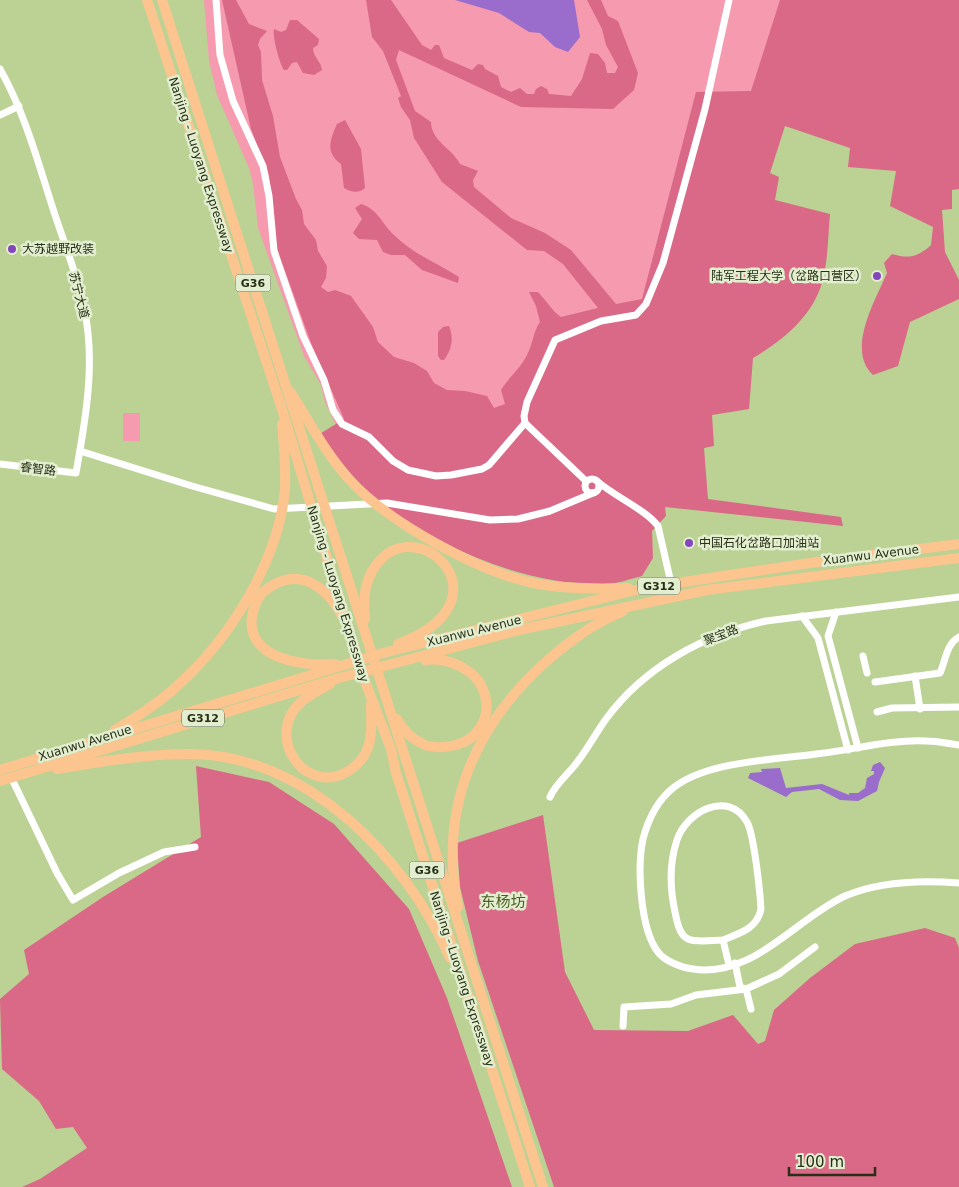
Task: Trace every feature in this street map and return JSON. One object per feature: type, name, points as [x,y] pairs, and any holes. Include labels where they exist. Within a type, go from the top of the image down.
[{"type":"highway","name":"Nanjing - Luoyang Expressway","points":[[147,0],[281,406],[350,633],[371,698],[391,750],[396,773],[530,1187]]},
{"type":"highway","name":"Nanjing - Luoyang Expressway","points":[[162,0],[287,385],[293,414],[365,628],[384,694],[543,1187]]},
{"type":"highway","points":[[287,385],[327,453],[349,480],[376,503],[438,544],[479,564],[538,584],[566,587],[644,588]]},
{"type":"highway","points":[[92,741],[149,709],[178,686],[210,650],[235,616],[269,556],[285,488],[281,406]]},
{"type":"highway","name":"Xuanwu Avenue","points":[[2,769],[361,660],[644,588],[959,544]]},
{"type":"highway","points":[[350,633],[340,613],[322,588],[303,580],[289,579],[270,586],[256,602],[252,617],[257,638],[276,658],[306,665],[361,660],[409,640],[443,619],[452,605],[452,582],[447,568],[439,557],[418,548],[404,547],[383,556],[369,576],[364,592],[365,628]]},
{"type":"highway","name":"Xuanwu Avenue","points":[[0,781],[339,678],[518,630],[662,598],[814,575],[942,560],[959,560]]},
{"type":"highway","points":[[473,973],[451,875],[452,840],[457,805],[462,783],[476,753],[495,718],[518,689],[568,643],[616,614],[662,598]]},
{"type":"highway","points":[[384,694],[402,728],[421,744],[439,747],[458,745],[475,735],[486,716],[487,696],[474,675],[458,664],[438,658],[389,664]]},
{"type":"highway","points":[[339,678],[298,704],[289,718],[286,731],[287,748],[301,769],[312,775],[327,778],[344,774],[357,765],[367,752],[372,735],[371,698]]},
{"type":"highway","points":[[15,777],[88,764],[189,754],[235,759],[263,766],[311,790],[378,848],[412,888],[440,935],[483,1043]]},
{"type":"street","points":[[216,0],[220,55],[233,101],[263,166],[269,196],[274,251],[303,336],[324,380],[333,410],[342,424],[369,437],[401,467],[436,476],[464,474],[489,465],[525,423]]},
{"type":"street","points":[[612,494],[587,491],[585,483],[525,423],[524,416],[527,402],[555,340],[601,321],[636,315],[646,304],[663,263],[705,109],[729,0]]},
{"type":"street","name":"苏宁大道","points":[[0,70],[19,106],[73,270],[86,318],[88,364],[80,451],[76,473]]},
{"type":"street","points":[[0,115],[19,106]]},
{"type":"street","points":[[80,451],[192,486],[274,508],[387,503],[490,520],[518,519],[542,514],[594,493],[599,487],[597,481]]},
{"type":"street","name":"睿智路","points":[[0,464],[76,473]]},
{"type":"street","points":[[580,499],[585,483],[591,478],[653,520],[658,526],[671,583]]},
{"type":"street","name":"聚宝路","points":[[550,797],[553,790],[578,763],[607,718],[629,693],[653,672],[688,648],[722,634],[766,621],[959,596]]},
{"type":"street","points":[[836,612],[828,636],[858,748]]},
{"type":"street","points":[[802,616],[818,638],[848,750]]},
{"type":"street","points":[[875,682],[940,673],[947,660],[948,647],[959,636]]},
{"type":"street","points":[[863,656],[867,673]]},
{"type":"street","points":[[915,676],[920,709]]},
{"type":"street","points":[[877,712],[892,708],[959,707]]},
{"type":"street","points":[[959,745],[927,741],[879,744],[848,750],[754,760],[710,771],[674,787],[658,804],[643,839],[641,890],[647,931],[658,954],[682,967],[695,970],[720,968],[758,955],[818,910],[846,896],[876,886],[907,882],[959,883]]},
{"type":"street","points":[[0,785],[15,777],[57,873],[73,900],[119,873],[164,852],[195,847]]},
{"type":"street","points":[[712,806],[721,806],[735,810],[748,824],[761,909],[760,918],[754,925],[723,940],[689,940],[682,934],[671,889],[673,858],[677,839],[684,824],[697,813],[712,806]]},
{"type":"street","points":[[723,940],[740,987],[746,989]]},
{"type":"street","points":[[623,1026],[624,1007],[671,1004],[696,996],[746,989],[779,974],[815,947]]},
{"type":"street","points":[[746,989],[751,1009]]},
{"type":"shaded area","points":[[204,0],[787,0],[674,309],[545,405],[354,463],[325,402],[321,385],[304,356],[258,228],[253,184],[249,168],[217,95],[209,61]]},
{"type":"shaded area","points":[[222,0],[236,0],[249,24],[267,31],[260,39],[258,45],[261,52],[262,80],[273,116],[280,157],[302,210],[304,224],[316,240],[318,251],[327,266],[326,278],[321,287],[328,292],[335,290],[351,296],[373,327],[378,342],[394,357],[414,363],[427,371],[434,383],[447,390],[465,391],[487,396],[494,408],[505,404],[501,390],[524,360],[540,322],[536,306],[529,292],[538,292],[561,317],[598,308],[563,264],[544,251],[527,250],[442,182],[414,138],[410,120],[401,107],[398,98],[401,96],[383,51],[372,37],[366,0],[391,0],[422,45],[431,50],[435,45],[439,45],[444,58],[472,70],[478,64],[483,65],[485,69],[498,76],[501,87],[511,92],[520,88],[527,94],[534,94],[536,89],[541,86],[547,89],[549,94],[571,96],[582,79],[590,53],[598,54],[605,63],[607,73],[615,73],[618,67],[606,45],[602,29],[587,0],[601,0],[608,16],[618,21],[638,73],[634,90],[613,109],[521,107],[399,50],[396,60],[415,111],[431,122],[434,134],[460,164],[478,171],[473,180],[474,187],[511,218],[545,233],[571,250],[616,304],[642,299],[696,92],[751,91],[780,0],[959,0],[959,189],[952,190],[952,209],[942,210],[945,252],[959,280],[959,299],[910,322],[898,366],[873,375],[865,365],[862,339],[870,311],[887,273],[884,263],[892,254],[908,257],[926,249],[931,245],[933,227],[890,206],[896,171],[848,167],[850,148],[785,126],[770,173],[779,177],[775,200],[830,214],[827,258],[822,283],[811,307],[795,327],[775,344],[753,358],[749,409],[712,415],[714,446],[704,448],[708,499],[841,517],[843,526],[665,507],[666,516],[652,531],[653,558],[642,576],[610,584],[574,583],[542,578],[511,570],[451,546],[422,531],[371,495],[350,474],[318,435],[344,419],[311,343],[276,244],[269,175],[251,129]]},
{"type":"shaded area","points":[[455,0],[574,0],[580,37],[568,52],[555,47],[540,33],[529,32],[499,13]]},
{"type":"shaded area","points":[[290,20],[297,20],[319,39],[318,45],[313,48],[322,70],[314,75],[303,73],[297,62],[292,63],[287,70],[284,70],[282,67],[275,44],[274,29],[281,32],[286,30]]},
{"type":"shaded area","points":[[345,120],[361,149],[365,188],[357,192],[344,188],[341,164],[333,155],[330,146],[337,124]]},
{"type":"shaded area","points":[[361,204],[372,209],[390,231],[409,248],[459,277],[458,283],[422,270],[405,255],[391,255],[383,252],[377,240],[359,239],[353,233],[362,219],[355,208]]},
{"type":"shaded area","points":[[449,326],[452,339],[450,348],[444,360],[441,360],[438,356],[438,332],[443,327]]},
{"type":"shaded area","points":[[123,413],[140,413],[140,441],[123,441]]},
{"type":"shaded area","points":[[880,762],[885,768],[877,791],[858,801],[840,800],[819,789],[792,792],[786,797],[748,778],[750,773],[762,772],[761,769],[780,768],[786,788],[822,784],[849,795],[849,793],[858,793],[865,788],[867,778],[874,774],[874,771],[871,771],[873,765]]},
{"type":"shaded area","points":[[196,766],[269,782],[334,824],[409,909],[447,998],[512,1187],[22,1187],[40,1179],[87,1148],[73,1127],[56,1129],[39,1101],[2,1069],[0,999],[29,974],[24,950],[103,897],[201,837]]},
{"type":"shaded area","points":[[543,815],[565,972],[594,1030],[688,1031],[733,1015],[758,1044],[765,1041],[774,1010],[810,978],[855,944],[925,928],[955,938],[959,948],[959,1187],[554,1187],[478,961],[460,887],[457,843]]},
{"type":"place","name":"大苏越野改装","points":[[12,249]]},
{"type":"place","name":"陆军工程大学（岔路口营区）","points":[[877,276]]},
{"type":"place","name":"中国石化岔路口加油站","points":[[689,543]]},
{"type":"district","name":"东杨坊","points":[[503,902]]}]
